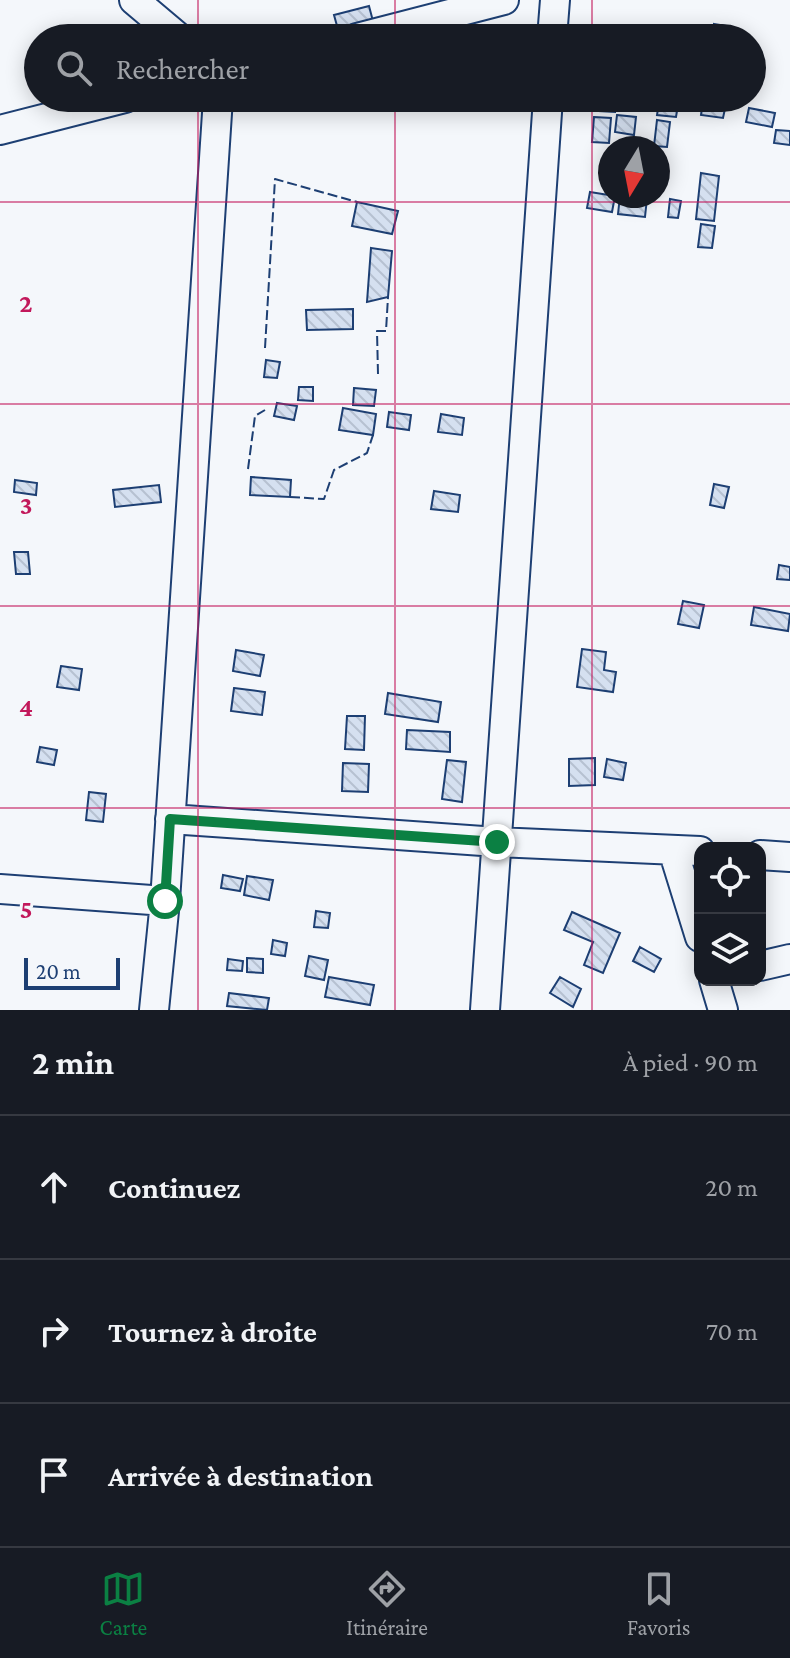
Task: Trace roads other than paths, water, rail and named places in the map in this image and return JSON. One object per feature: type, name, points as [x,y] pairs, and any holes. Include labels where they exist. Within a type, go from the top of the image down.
[{"type":"street","points":[[134,0],[162,24]]},
{"type":"street","points":[[411,24],[504,0]]},
{"type":"street","points":[[553,24],[555,0]]},
{"type":"street","points":[[0,130],[70,112]]},
{"type":"street","points":[[154,1010],[165,901],[217,112]]},
{"type":"street","points":[[485,1010],[547,112]]},
{"type":"street","points":[[170,819],[497,842],[686,850],[696,914]]},
{"type":"street","points":[[766,855],[790,857]]},
{"type":"street","points":[[0,889],[165,901]]},
{"type":"street","points":[[766,965],[790,959]]},
{"type":"street","points":[[716,986],[723,1010]]}]
